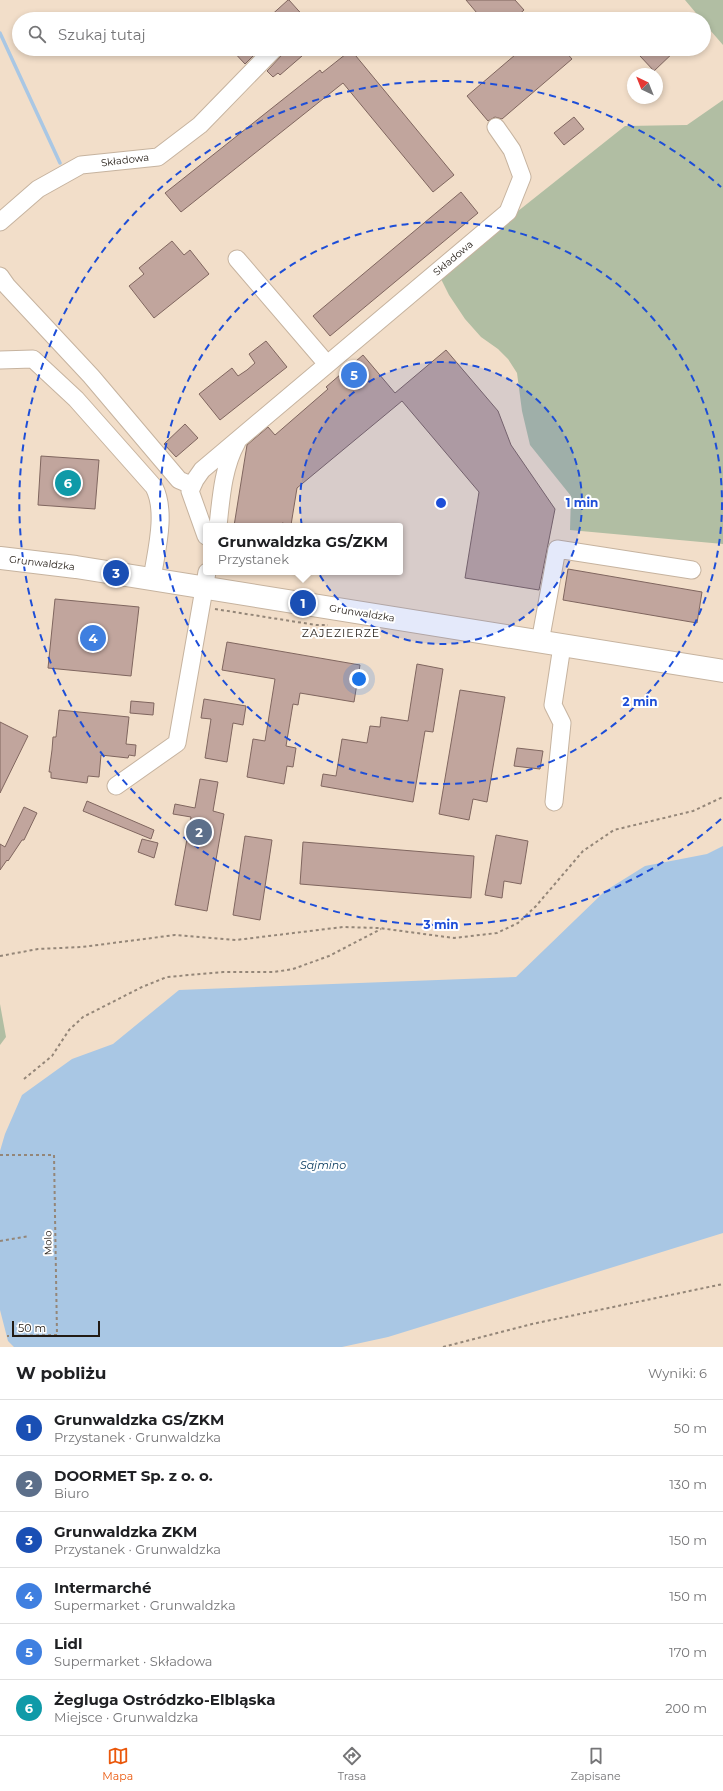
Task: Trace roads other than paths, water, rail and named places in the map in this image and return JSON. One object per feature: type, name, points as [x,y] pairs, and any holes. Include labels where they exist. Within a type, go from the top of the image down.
[{"type":"main road","name":"Grunwaldzka","points":[[0,558],[76,567],[152,579],[206,580],[562,646],[723,671]]},
{"type":"street","name":"Składowa","points":[[0,222],[38,189],[80,166],[158,157],[200,125],[267,56]]},
{"type":"street","name":"Składowa","points":[[193,482],[202,470],[240,437],[508,212],[522,177],[512,150],[496,127]]},
{"type":"street","points":[[237,258],[327,364]]},
{"type":"street","points":[[0,276],[7,286],[91,376],[179,480],[193,482]]},
{"type":"street","points":[[0,360],[33,359],[76,399],[154,487],[158,495],[161,517],[152,579]]},
{"type":"street","name":"Składowa","points":[[218,523],[226,468],[232,451],[240,437]]},
{"type":"street","points":[[154,487],[193,482],[204,478],[212,479],[223,487]]},
{"type":"street","points":[[193,482],[190,491],[203,528]]},
{"type":"street","points":[[195,508],[208,510],[220,505]]},
{"type":"street","points":[[540,642],[557,549],[692,570]]},
{"type":"street","points":[[116,786],[177,743],[206,580]]},
{"type":"street","points":[[554,802],[562,723],[553,705],[562,646]]},
{"type":"water","name":"Sajmino","points":[[723,846],[723,1233],[388,1337],[342,1347],[14,1347],[8,1341],[0,1310],[0,1151],[5,1134],[22,1095],[72,1059],[113,1044],[179,990],[516,977],[605,891],[645,866],[707,854]]},
{"type":"waterway","points":[[0,33],[60,163]]},
{"type":"place","name":"Lidl","points":[[354,375]]},
{"type":"place","name":"Żegluga Ostródzko-Elbląska","points":[[68,483]]},
{"type":"place","name":"Grunwaldzka ZKM","points":[[116,573]]},
{"type":"place","name":"Grunwaldzka GS/ZKM","points":[[303,603]]},
{"type":"place","name":"Intermarché","points":[[93,638]]},
{"type":"place","name":"DOORMET Sp. z o. o.","points":[[199,832]]},
{"type":"district","name":"ZAJEZIERZE","points":[[341,633]]}]
